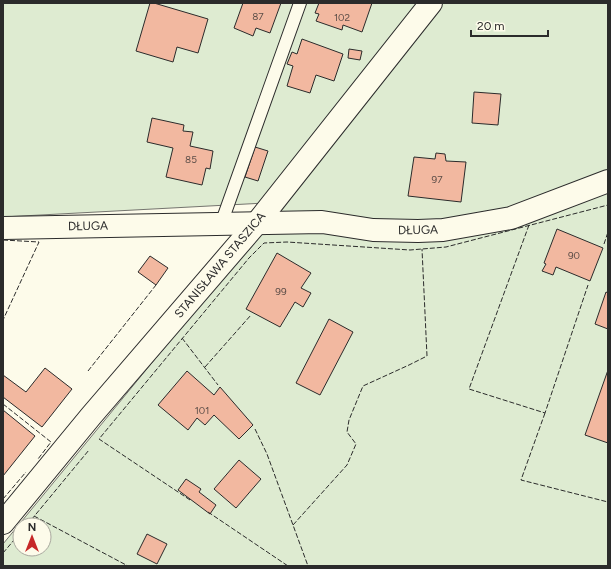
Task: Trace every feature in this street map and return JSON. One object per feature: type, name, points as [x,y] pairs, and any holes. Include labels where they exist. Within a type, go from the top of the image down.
[{"type":"street","name":"STANISŁAWA STASZICA","points":[[3,523],[91,416],[256,224],[431,3]]},
{"type":"street","name":"DŁUGA","points":[[3,228],[322,222],[373,230],[443,230],[511,218],[608,181]]},
{"type":"lane","points":[[221,224],[300,3]]},
{"type":"green space","points":[[3,3],[608,3],[608,566],[3,566],[3,544],[12,533],[12,557],[52,557],[52,517],[25,517],[284,202],[3,217]]},
{"type":"building","points":[[150,3],[208,19],[198,53],[177,47],[173,62],[136,51]]},
{"type":"building","points":[[243,3],[281,3],[270,33],[256,28],[253,36],[234,28]]},
{"type":"building","points":[[319,3],[372,3],[362,32],[343,25],[342,30],[316,21],[319,14],[315,13]]},
{"type":"building","points":[[302,39],[343,54],[334,81],[316,75],[310,93],[287,86],[293,66],[287,64],[292,52],[297,54]]},
{"type":"building","points":[[349,49],[362,51],[360,60],[348,58]]},
{"type":"building","points":[[474,92],[501,94],[498,125],[472,123]]},
{"type":"building","points":[[152,118],[184,125],[183,131],[193,132],[190,146],[213,151],[210,169],[206,168],[202,185],[166,177],[173,148],[147,142]]},
{"type":"building","points":[[255,147],[268,151],[258,181],[245,177]]},
{"type":"building","points":[[436,153],[445,154],[446,161],[466,162],[461,202],[408,196],[414,157],[435,159]]},
{"type":"building","points":[[557,229],[603,248],[590,281],[556,267],[553,275],[542,271],[546,264],[544,263]]},
{"type":"building","points":[[277,253],[311,273],[301,288],[311,293],[303,307],[295,302],[280,327],[246,309]]},
{"type":"building","points":[[150,256],[168,268],[156,285],[138,272]]},
{"type":"building","points":[[606,292],[608,293],[608,329],[595,324]]},
{"type":"building","points":[[329,319],[353,332],[320,395],[296,383]]},
{"type":"building","points":[[45,368],[72,389],[42,427],[3,397],[3,375],[26,392]]},
{"type":"building","points":[[608,370],[608,443],[585,435]]},
{"type":"building","points":[[187,371],[214,395],[220,387],[253,425],[239,439],[214,415],[205,425],[197,418],[188,430],[158,405]]},
{"type":"building","points":[[3,410],[35,436],[3,476]]},
{"type":"building","points":[[239,460],[261,479],[236,508],[214,489]]},
{"type":"building","points":[[186,479],[201,489],[199,492],[216,505],[210,514],[178,490]]},
{"type":"building","points":[[147,534],[167,544],[157,564],[137,554]]},
{"type":"fence","points":[[190,500],[99,439],[249,258],[264,243],[287,242],[410,250],[446,247],[608,205]]},
{"type":"fence","points":[[529,225],[469,389],[545,413],[588,285]]},
{"type":"fence","points":[[604,244],[608,232]]},
{"type":"fence","points":[[3,240],[39,242],[3,320]]},
{"type":"fence","points":[[293,525],[347,465],[356,444],[347,432],[349,420],[363,386],[427,356],[422,249]]},
{"type":"fence","points":[[88,371],[156,285]]},
{"type":"fence","points":[[205,367],[251,315]]},
{"type":"fence","points":[[182,338],[218,385]]},
{"type":"fence","points":[[3,404],[51,442],[38,459]]},
{"type":"fence","points":[[545,413],[521,480],[608,502]]},
{"type":"fence","points":[[255,429],[267,454],[308,566]]},
{"type":"fence","points":[[34,517],[89,450]]},
{"type":"fence","points":[[3,499],[26,472]]},
{"type":"fence","points":[[208,512],[288,566]]},
{"type":"fence","points":[[34,516],[128,566]]},
{"type":"fence","points":[[3,553],[12,542]]}]
